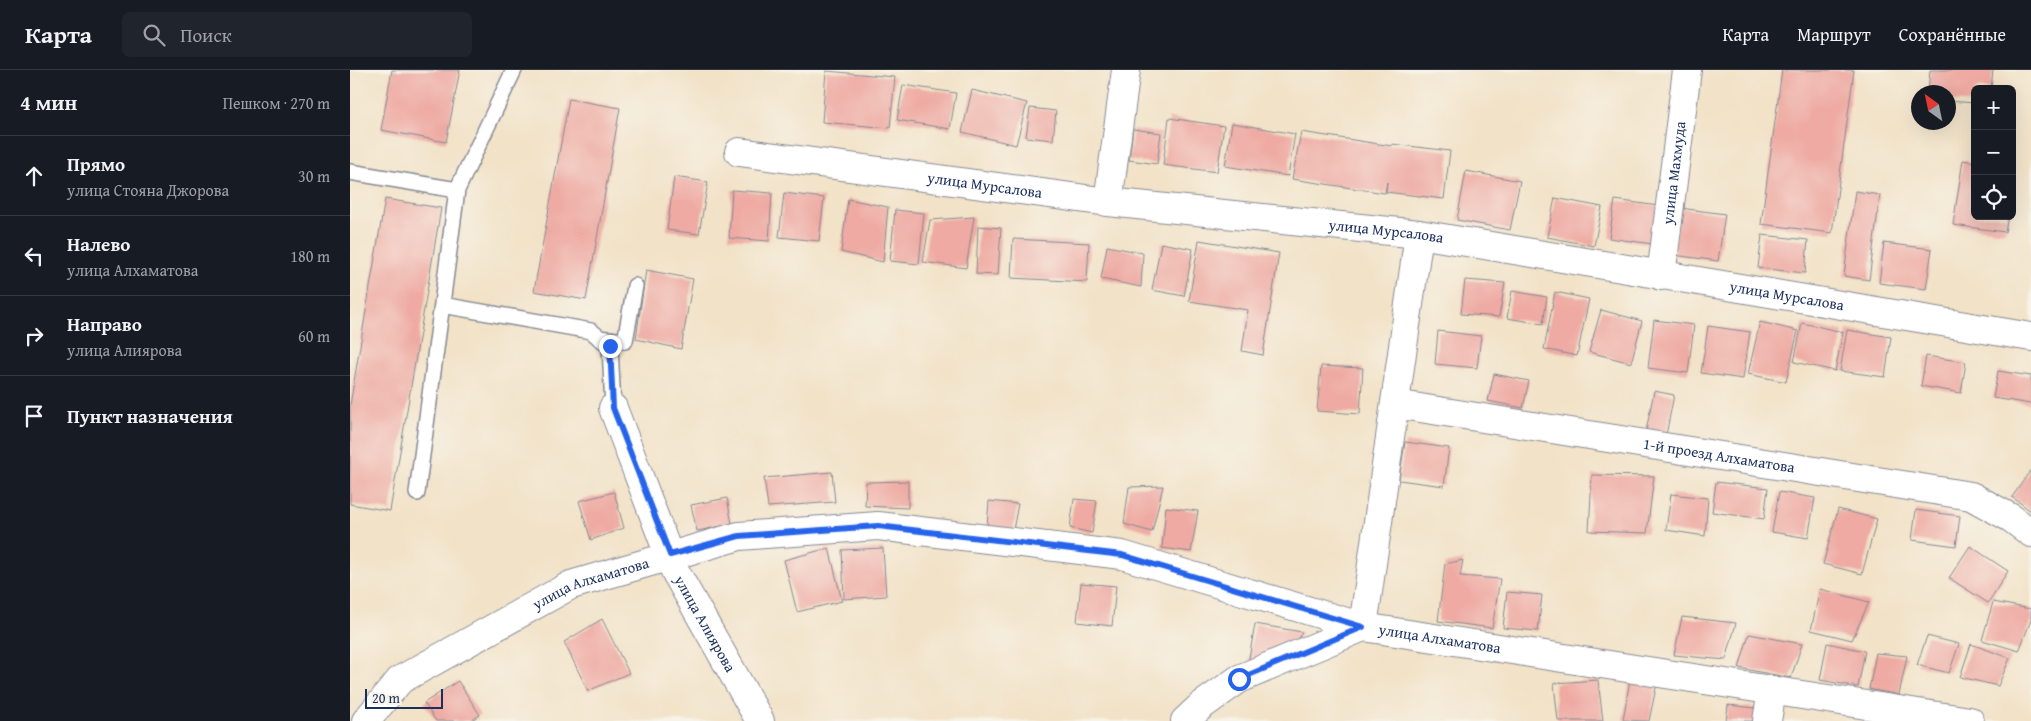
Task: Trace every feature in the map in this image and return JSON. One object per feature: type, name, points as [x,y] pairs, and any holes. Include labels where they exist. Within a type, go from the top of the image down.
[{"type":"street","points":[[1108,202],[1126,70]]},
{"type":"street","name":"улица Махмуда","points":[[1661,276],[1687,70]]},
{"type":"street","name":"улица Мурсалова","points":[[739,152],[1108,202],[1419,234],[2031,337]]},
{"type":"street","points":[[1185,721],[1201,706],[1239,679],[1363,627],[1419,234]]},
{"type":"street","name":"1-й проезд Алхаматова","points":[[1395,404],[1971,496],[2011,518],[2031,533]]},
{"type":"street","name":"улица Алиярова","points":[[613,408],[675,572],[760,721]]},
{"type":"street","name":"улица Алхаматова","points":[[366,721],[400,680],[571,585],[739,536],[878,526],[1122,555],[1363,627],[1970,721]]},
{"type":"street","points":[[1767,721],[1772,690]]},
{"type":"lane","points":[[417,493],[457,190],[514,70]]},
{"type":"lane","points":[[350,174],[457,190]]},
{"type":"lane","points":[[442,305],[591,331],[600,338],[625,341],[635,286]]},
{"type":"lane","name":"улица Алиярова","points":[[600,338],[610,346],[613,408]]},
{"type":"building","points":[[392,70],[460,70],[446,142],[381,130]]},
{"type":"building","points":[[1782,70],[1854,70],[1832,233],[1761,224]]},
{"type":"building","points":[[1930,70],[1993,70],[1991,85],[1971,85],[1971,103],[1956,102],[1956,85],[1929,85]]},
{"type":"building","points":[[826,71],[895,77],[890,128],[822,122]]},
{"type":"building","points":[[903,85],[956,93],[950,129],[897,120]]},
{"type":"building","points":[[972,90],[1027,103],[1016,145],[962,132]]},
{"type":"building","points":[[569,99],[620,108],[586,300],[534,291]]},
{"type":"building","points":[[1030,108],[1056,111],[1053,140],[1026,137]]},
{"type":"building","points":[[1169,118],[1224,126],[1217,172],[1163,165]]},
{"type":"building","points":[[1232,123],[1295,134],[1288,176],[1225,166]]},
{"type":"building","points":[[1133,129],[1161,133],[1157,164],[1129,160]]},
{"type":"building","points":[[1301,132],[1392,146],[1392,144],[1450,151],[1444,199],[1386,192],[1387,182],[1385,193],[1292,179]]},
{"type":"building","points":[[1963,160],[1971,161],[1971,220],[2007,220],[2005,232],[1953,225]]},
{"type":"building","points":[[1466,171],[1520,181],[1510,230],[1457,220]]},
{"type":"building","points":[[674,177],[708,182],[699,234],[667,230]]},
{"type":"building","points":[[732,190],[772,193],[769,241],[729,238]]},
{"type":"building","points":[[1855,191],[1880,195],[1869,280],[1844,276]]},
{"type":"building","points":[[784,193],[824,198],[819,241],[779,237]]},
{"type":"building","points":[[1555,198],[1602,207],[1594,246],[1547,237]]},
{"type":"building","points":[[385,199],[441,208],[390,511],[350,504],[350,405]]},
{"type":"building","points":[[848,199],[888,207],[883,262],[841,252]]},
{"type":"building","points":[[1615,200],[1659,206],[1653,244],[1609,238]]},
{"type":"building","points":[[1680,208],[1725,214],[1718,261],[1673,255]]},
{"type":"building","points":[[895,210],[924,213],[919,264],[890,261]]},
{"type":"building","points":[[974,217],[966,268],[923,262],[930,220]]},
{"type":"building","points":[[978,226],[1001,228],[998,275],[976,274]]},
{"type":"building","points":[[1762,235],[1808,240],[1805,273],[1758,268]]},
{"type":"building","points":[[1013,239],[1089,243],[1087,282],[1011,278]]},
{"type":"building","points":[[1199,240],[1279,253],[1263,355],[1242,351],[1248,310],[1189,301]]},
{"type":"building","points":[[1161,243],[1193,249],[1184,296],[1152,290]]},
{"type":"building","points":[[1884,243],[1932,249],[1926,289],[1879,283]]},
{"type":"building","points":[[1107,246],[1143,253],[1141,287],[1101,279]]},
{"type":"building","points":[[646,270],[693,279],[681,349],[636,339]]},
{"type":"building","points":[[1465,280],[1505,283],[1499,317],[1461,314]]},
{"type":"building","points":[[1512,291],[1547,297],[1543,324],[1507,318]]},
{"type":"building","points":[[1555,292],[1589,299],[1577,356],[1544,349]]},
{"type":"building","points":[[1601,310],[1642,321],[1631,363],[1589,352]]},
{"type":"building","points":[[1654,320],[1694,325],[1688,373],[1648,368]]},
{"type":"building","points":[[1760,322],[1798,331],[1786,382],[1748,374]]},
{"type":"building","points":[[1802,323],[1843,332],[1835,371],[1794,362]]},
{"type":"building","points":[[1708,326],[1750,332],[1743,379],[1701,373]]},
{"type":"building","points":[[1847,330],[1891,337],[1885,377],[1840,371]]},
{"type":"building","points":[[1438,331],[1481,336],[1477,368],[1435,364]]},
{"type":"building","points":[[1926,356],[1966,362],[1961,393],[1921,386]]},
{"type":"building","points":[[1321,366],[1363,368],[1360,414],[1317,411]]},
{"type":"building","points":[[1998,371],[2031,376],[2031,404],[1993,398]]},
{"type":"building","points":[[1494,374],[1529,381],[1523,408],[1488,401]]},
{"type":"building","points":[[1654,391],[1674,395],[1665,440],[1645,436]]},
{"type":"building","points":[[1405,442],[1449,448],[1444,486],[1399,480]]},
{"type":"building","points":[[2031,470],[2031,511],[2012,497]]},
{"type":"building","points":[[832,472],[835,502],[768,507],[764,478]]},
{"type":"building","points":[[1592,475],[1654,476],[1647,533],[1589,531]]},
{"type":"building","points":[[908,481],[908,508],[865,506],[866,482]]},
{"type":"building","points":[[1716,482],[1768,488],[1764,519],[1712,512]]},
{"type":"building","points":[[1163,486],[1152,532],[1124,524],[1129,487]]},
{"type":"building","points":[[614,492],[624,528],[591,540],[579,501]]},
{"type":"building","points":[[1779,492],[1815,498],[1808,538],[1772,532]]},
{"type":"building","points":[[1671,494],[1708,498],[1705,536],[1666,530]]},
{"type":"building","points":[[727,498],[732,524],[697,531],[691,505]]},
{"type":"building","points":[[1074,499],[1097,501],[1092,533],[1070,528]]},
{"type":"building","points":[[989,501],[1018,504],[1013,530],[987,526]]},
{"type":"building","points":[[1166,507],[1198,511],[1191,552],[1162,548]]},
{"type":"building","points":[[1838,509],[1877,519],[1862,574],[1823,564]]},
{"type":"building","points":[[1916,510],[1960,516],[1956,546],[1912,540]]},
{"type":"building","points":[[1970,546],[2008,571],[1988,603],[1949,578]]},
{"type":"building","points":[[829,548],[842,601],[797,612],[784,560]]},
{"type":"building","points":[[883,548],[886,596],[844,599],[842,550]]},
{"type":"building","points":[[1463,560],[1460,576],[1500,579],[1492,628],[1438,621],[1445,564]]},
{"type":"building","points":[[1081,583],[1116,586],[1112,626],[1077,622]]},
{"type":"building","points":[[1820,589],[1869,602],[1852,640],[1811,630]]},
{"type":"building","points":[[1507,592],[1542,595],[1538,631],[1503,628]]},
{"type":"building","points":[[1993,602],[2031,609],[2031,620],[2019,651],[1982,640]]},
{"type":"building","points":[[1682,617],[1736,623],[1726,660],[1674,655]]},
{"type":"building","points":[[602,619],[629,673],[588,691],[564,642]]},
{"type":"building","points":[[1255,624],[1302,632],[1289,653],[1248,664]]},
{"type":"building","points":[[1749,634],[1802,644],[1791,678],[1739,668]]},
{"type":"building","points":[[1927,636],[1959,644],[1949,673],[1917,665]]},
{"type":"building","points":[[1827,643],[1865,651],[1858,687],[1820,680]]},
{"type":"building","points":[[1971,644],[2010,658],[1998,686],[1960,677]]},
{"type":"building","points":[[1876,653],[1907,656],[1899,695],[1869,689]]},
{"type":"building","points":[[1630,679],[1657,683],[1649,721],[1623,720]]},
{"type":"building","points":[[1598,680],[1603,721],[1558,721],[1554,683]]},
{"type":"building","points":[[458,681],[480,715],[470,721],[436,721],[424,703]]},
{"type":"building","points":[[1728,705],[1764,709],[1761,721],[1726,721]]},
{"type":"route","points":[[610,346],[613,408],[670,555],[739,536],[878,526],[1122,555],[1363,627],[1239,679]]}]
